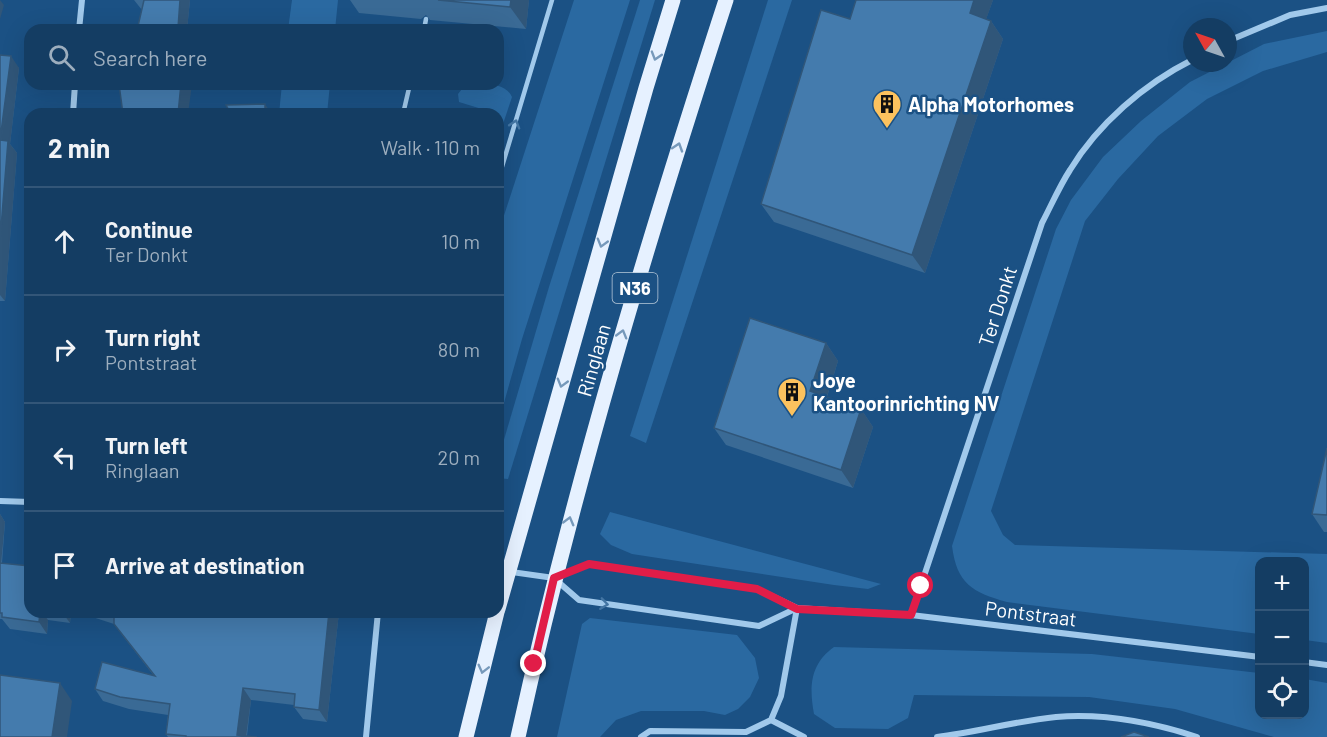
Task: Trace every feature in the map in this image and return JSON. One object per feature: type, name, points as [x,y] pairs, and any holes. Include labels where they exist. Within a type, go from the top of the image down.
[{"type":"main road","name":"Ringlaan","points":[[504,567],[674,0]]},
{"type":"main road","name":"Ringlaan","points":[[518,737],[554,578],[652,230],[726,0]]},
{"type":"main road","name":"Ringlaan","points":[[466,737],[496,618]]},
{"type":"street","points":[[80,24],[82,0]]},
{"type":"street","points":[[1237,37],[1290,15],[1327,8]]},
{"type":"street","name":"Ter Donkt","points":[[911,615],[1042,223],[1070,169],[1109,122],[1145,90],[1183,66]]},
{"type":"street","points":[[73,108],[75,90]]},
{"type":"street","points":[[0,501],[24,502]]},
{"type":"street","name":"Pontstraat","points":[[797,609],[759,626],[579,600],[554,578],[589,564],[757,589],[797,609],[911,615],[1255,656]]},
{"type":"street","points":[[504,570],[554,578]]},
{"type":"street","points":[[641,737],[650,731],[747,732],[771,720],[781,696],[797,609]]},
{"type":"street","points":[[366,737],[377,618]]},
{"type":"street","points":[[1309,663],[1327,665]]},
{"type":"street","points":[[937,737],[1056,717],[1111,717],[1158,724],[1197,737]]},
{"type":"street","points":[[771,720],[804,737]]},
{"type":"lane","points":[[504,160],[552,0]]},
{"type":"lane","points":[[425,24],[426,19]]},
{"type":"lane","points":[[404,108],[409,90]]},
{"type":"shaded area","points":[[292,0],[338,0],[336,24],[289,24]]},
{"type":"shaded area","points":[[574,0],[630,0],[522,339],[504,403],[504,216]]},
{"type":"shaded area","points":[[640,0],[655,0],[508,479],[504,479],[504,440],[549,287]]},
{"type":"shaded area","points":[[768,0],[792,0],[646,443],[630,436]]},
{"type":"shaded area","points":[[1327,31],[1327,52],[1263,71],[1207,99],[1158,136],[1118,179],[1085,221],[991,511],[1003,535],[1015,545],[1327,554],[1327,643],[1309,641],[1309,557],[1255,557],[1255,633],[1007,602],[976,590],[962,578],[954,559],[952,546],[1056,229],[1071,200],[1103,157],[1141,121],[1190,82],[1209,72],[1237,72],[1237,58],[1264,44]]},
{"type":"shaded area","points":[[504,88],[512,97],[504,121],[504,108],[478,108],[459,102],[458,94],[461,90],[504,90]]},
{"type":"shaded area","points":[[281,90],[329,90],[328,108],[280,108]]},
{"type":"shaded area","points":[[610,512],[881,584],[868,589],[834,585],[632,554],[611,545],[600,534]]},
{"type":"shaded area","points":[[590,618],[737,635],[755,658],[759,678],[750,697],[738,709],[725,715],[704,711],[641,711],[616,720],[600,737],[557,737],[582,624]]},
{"type":"shaded area","points":[[834,647],[1092,654],[1255,673],[1255,719],[1309,719],[1309,680],[1327,683],[1327,737],[1274,737],[1175,709],[1089,697],[914,695],[908,718],[888,729],[835,728],[814,714],[813,677],[826,654]]},
{"type":"building","points":[[144,0],[180,0],[178,24],[138,24]]},
{"type":"building","points":[[438,0],[511,0],[510,7]]},
{"type":"building","name":"Alpha Motorhomes","points":[[856,0],[974,0],[970,13],[991,21],[912,255],[761,204],[821,10],[850,19]]},
{"type":"building","points":[[0,55],[11,56],[0,140]]},
{"type":"building","points":[[120,90],[180,90],[179,108],[122,108]]},
{"type":"building","points":[[265,104],[265,108],[228,108],[226,105]]},
{"type":"building","points":[[0,140],[8,141],[0,240]]},
{"type":"building","name":"Joye Kantoorinrichting NV","points":[[750,318],[826,343],[810,391],[861,409],[841,470],[714,428]]},
{"type":"building","points":[[1327,448],[1327,515],[1312,514]]},
{"type":"building","points":[[0,563],[24,565],[24,618],[39,618],[39,622],[2,617],[0,613]]},
{"type":"building","points":[[114,618],[328,618],[319,710],[294,707],[295,694],[243,688],[237,735],[257,737],[186,737],[166,734],[170,704],[120,697],[95,689],[102,662],[155,676],[114,624]]},
{"type":"building","points":[[0,675],[60,683],[52,737],[0,737]]},
{"type":"building","points":[[1134,732],[1149,737],[1121,737]]},
{"type":"place","name":"Alpha Motorhomes","points":[[887,130]]},
{"type":"place","name":"Joye Kantoorinrichting NV","points":[[792,418]]},
{"type":"route","points":[[534,664],[554,578],[589,564],[757,589],[797,609],[911,615],[921,586]]}]
